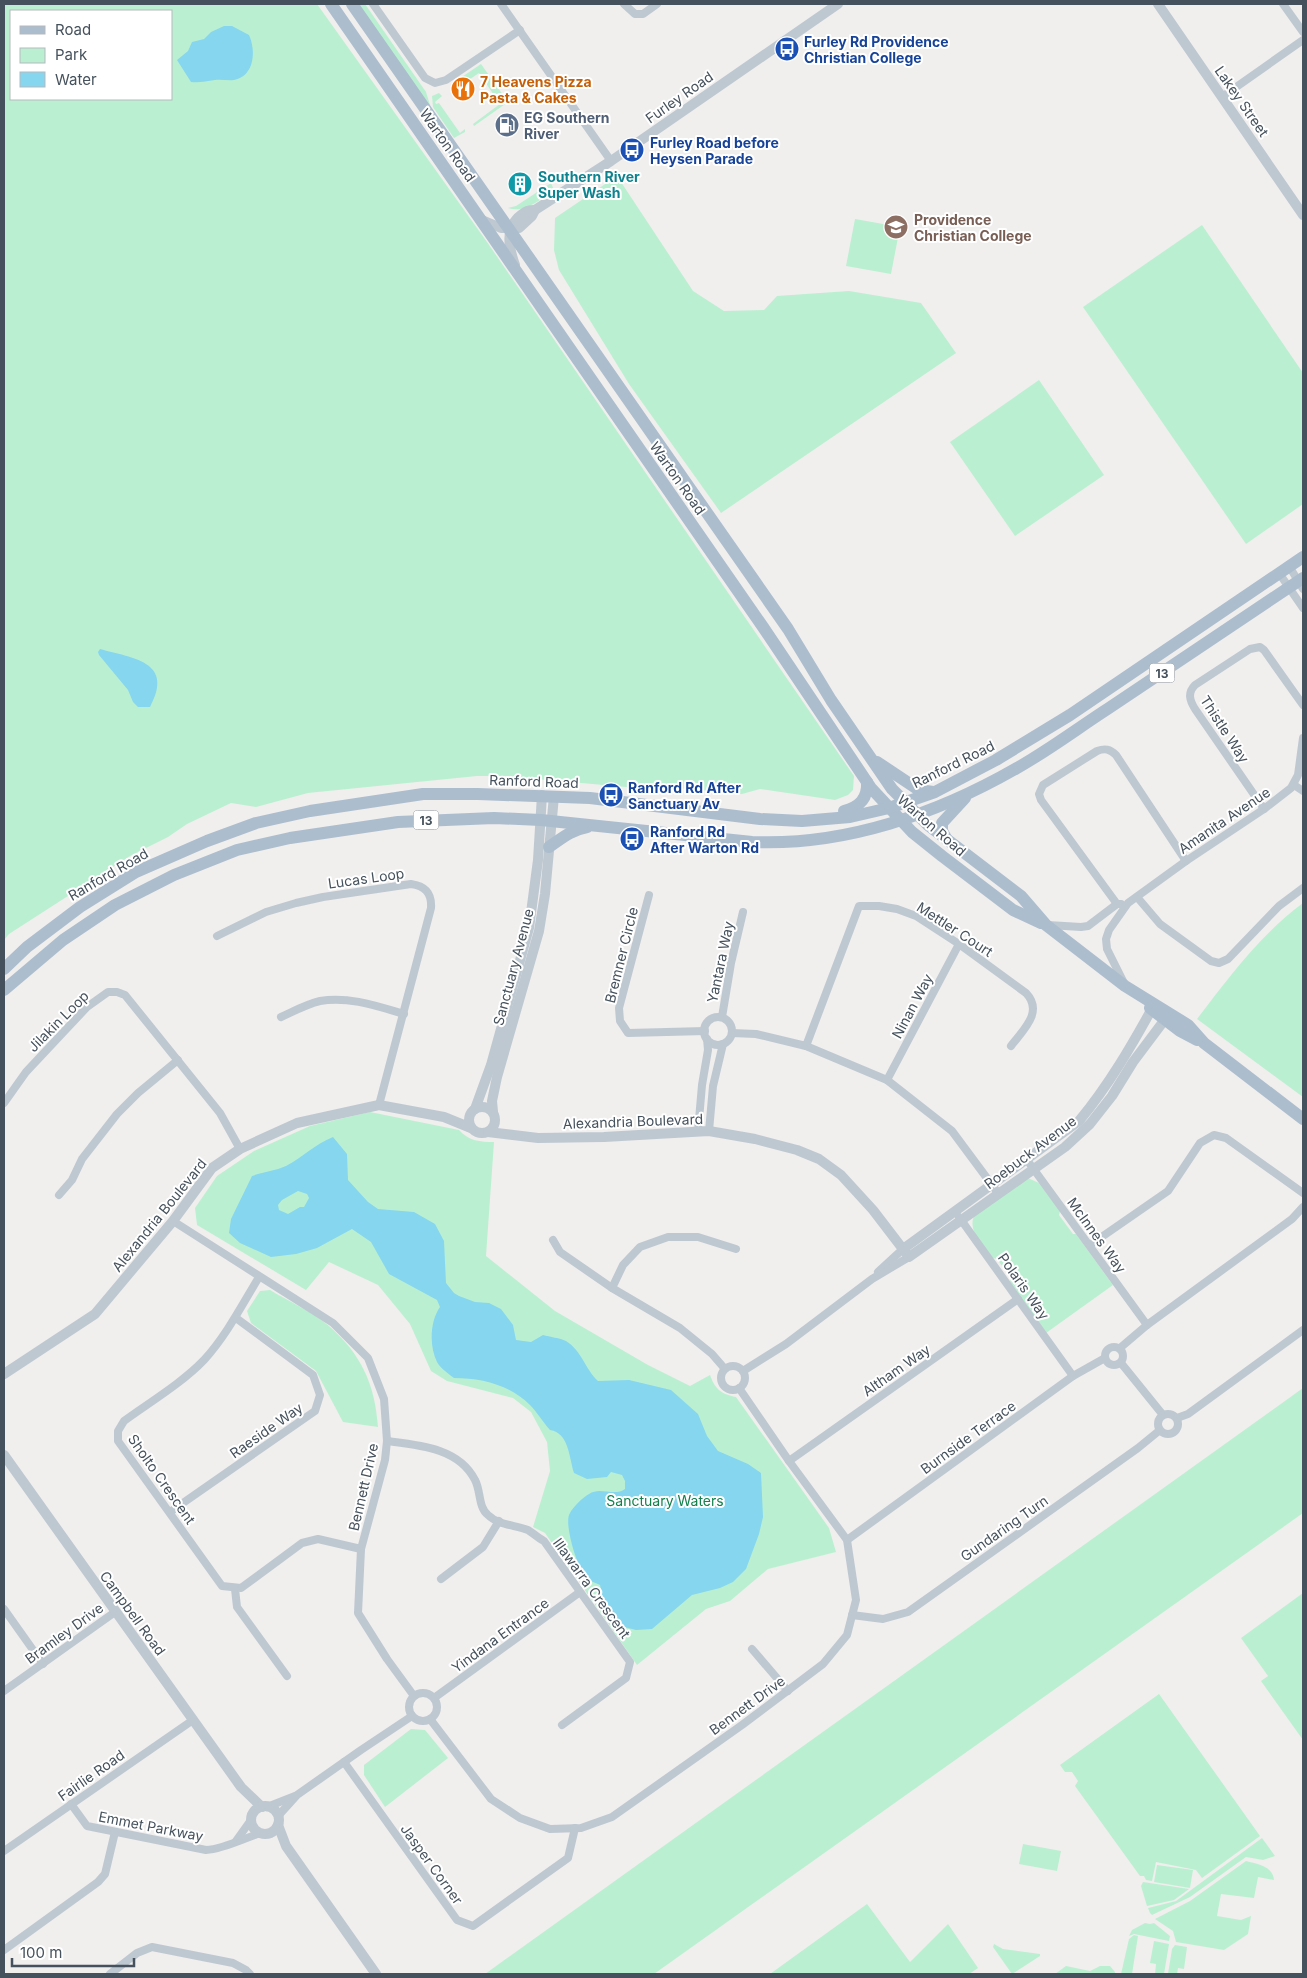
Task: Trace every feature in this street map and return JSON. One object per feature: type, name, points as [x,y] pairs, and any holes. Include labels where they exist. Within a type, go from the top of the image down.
[{"type":"main road","name":"Warton Road","points":[[331,4],[517,270],[867,782],[915,834],[1012,910],[1046,925]]},
{"type":"main road","name":"Warton Road","points":[[352,4],[788,629],[831,700],[894,792],[948,842],[1021,896],[1046,925],[1167,1016],[1188,1025],[1204,1043],[1303,1119]]},
{"type":"main road","points":[[607,367],[629,409],[643,430],[642,436],[635,442]]},
{"type":"main road","points":[[702,539],[718,528]]},
{"type":"main road","name":"Ranford Road","points":[[4,969],[27,947],[80,907],[136,872],[207,841],[256,823],[310,811],[423,794],[590,798],[760,819],[823,820],[850,817],[889,808],[935,792],[996,760],[1059,722],[1303,557]]},
{"type":"main road","name":"13","points":[[4,990],[63,940],[115,905],[174,875],[237,850],[290,838],[398,822],[465,818],[546,820],[752,842],[779,843],[814,841],[843,836],[917,814],[968,794],[1019,767],[1298,584]]},
{"type":"main road","points":[[1059,722],[1068,726],[1078,722],[1103,705],[1117,703]]},
{"type":"main road","points":[[869,756],[919,790],[935,792]]},
{"type":"main road","points":[[823,820],[858,806],[866,796],[867,782]]},
{"type":"main road","points":[[948,842],[942,831],[942,823],[968,794]]},
{"type":"main road","points":[[549,847],[574,830],[594,825]]},
{"type":"street","points":[[373,4],[425,78],[435,83],[446,80],[520,30]]},
{"type":"street","points":[[501,4],[611,161]]},
{"type":"street","points":[[624,4],[635,14],[643,14],[658,4]]},
{"type":"street","name":"Lakey Street","points":[[1158,4],[1303,214]]},
{"type":"street","points":[[1283,4],[1303,32]]},
{"type":"street","name":"Furley Road","points":[[510,229],[519,228],[532,216],[535,210],[611,161],[834,5]]},
{"type":"street","points":[[1222,97],[1303,40]]},
{"type":"street","points":[[482,220],[510,229],[509,243],[517,270]]},
{"type":"street","points":[[1284,570],[1298,584],[1303,608]]},
{"type":"street","points":[[1284,570],[1298,584]]},
{"type":"street","name":"Thistle Way","points":[[1264,809],[1195,709],[1190,698],[1190,692],[1195,685],[1250,649],[1260,647],[1303,705]]},
{"type":"street","points":[[1303,738],[1303,755],[1294,785],[1303,791]]},
{"type":"street","points":[[1117,904],[1040,800],[1038,794],[1043,785],[1097,751],[1102,749],[1112,751],[1116,755],[1186,861]]},
{"type":"street","name":"Amanita Avenue","points":[[1046,925],[1088,926],[1117,904],[1128,902],[1137,897],[1186,861],[1264,809],[1294,785]]},
{"type":"street","name":"Sanctuary Avenue","points":[[494,1117],[492,1102],[499,1054],[521,974],[546,820],[548,796]]},
{"type":"street","name":"Sanctuary Avenue","points":[[521,974],[539,931],[544,904],[549,847],[546,820]]},
{"type":"street","name":"Lucas Loop","points":[[217,936],[266,912],[323,896],[410,884],[423,888],[430,896],[431,908],[378,1105]]},
{"type":"street","points":[[1137,897],[1160,924],[1211,961],[1219,962],[1228,959],[1279,906],[1303,888]]},
{"type":"street","name":"Bremner Circle","points":[[649,895],[619,1008],[620,1021],[628,1033],[706,1035],[715,1044],[723,1044]]},
{"type":"street","name":"Amanita Avenue","points":[[1125,986],[1107,949],[1106,939],[1109,930],[1128,902]]},
{"type":"street","points":[[532,903],[544,904]]},
{"type":"street","name":"Mettler Court","points":[[806,1046],[859,906],[897,909],[916,916],[959,944],[1026,993],[1034,1006],[1033,1015],[1012,1046]]},
{"type":"street","name":"Yantara Way","points":[[722,1017],[731,963],[743,912]]},
{"type":"street","name":"Ninan Way","points":[[887,1080],[959,944]]},
{"type":"street","name":"Jilakin Loop","points":[[4,1103],[26,1072],[87,1007],[108,992],[117,992],[125,995],[220,1113],[240,1149]]},
{"type":"street","points":[[281,1017],[312,1003],[339,1000],[350,1000],[404,1014]]},
{"type":"street","name":"Roebuck Avenue","points":[[1130,1058],[1150,1004]]},
{"type":"street","name":"Roebuck Avenue","points":[[743,1371],[786,1344],[906,1253],[1030,1164],[1079,1121],[1092,1114],[1098,1098],[1167,1016]]},
{"type":"street","points":[[722,1017],[730,1022],[732,1033],[727,1042],[723,1044],[703,1131],[702,1085],[708,1050],[707,1023],[710,1020],[722,1017]]},
{"type":"street","points":[[732,1033],[756,1034],[806,1046],[887,1080],[952,1131],[995,1189]]},
{"type":"street","name":"Sanctuary Avenue","points":[[473,1110],[499,1054]]},
{"type":"street","points":[[59,1195],[72,1180],[82,1159],[117,1114],[138,1093],[178,1060]]},
{"type":"street","name":"Alexandria Boulevard","points":[[4,1374],[95,1314],[173,1221],[212,1168],[240,1149],[297,1123],[378,1105],[444,1117],[471,1128],[478,1133],[488,1132],[522,1136],[604,1137],[703,1131],[755,1139],[789,1148],[819,1159],[841,1174],[874,1210],[906,1253]]},
{"type":"street","name":"Alexandria Boulevard","points":[[444,1117],[485,1107],[494,1117],[522,1136]]},
{"type":"street","points":[[471,1128],[468,1119],[473,1110]]},
{"type":"street","points":[[488,1132],[494,1126],[494,1117]]},
{"type":"street","points":[[1090,1246],[1168,1191],[1200,1144],[1214,1135],[1226,1138],[1303,1193]]},
{"type":"street","name":"McInnes Way","points":[[1030,1164],[1147,1325]]},
{"type":"street","name":"Burnside Terrace","points":[[847,1540],[1073,1376],[1105,1358],[1106,1352],[1110,1347],[1120,1348],[1147,1325],[1292,1219],[1303,1207]]},
{"type":"street","name":"Polaris Way","points":[[958,1216],[1073,1376]]},
{"type":"street","name":"Bennett Drive","points":[[173,1221],[333,1323],[368,1358],[384,1399],[387,1441],[385,1460],[360,1550],[358,1614],[386,1659],[414,1696]]},
{"type":"street","points":[[612,1288],[623,1265],[640,1247],[668,1237],[698,1237],[736,1249]]},
{"type":"street","points":[[553,1240],[560,1252],[612,1288],[680,1328],[712,1354],[725,1369]]},
{"type":"street","name":"Sholto Crescent","points":[[234,1589],[222,1586],[118,1441],[118,1431],[124,1421],[194,1370],[205,1359],[236,1318],[259,1277]]},
{"type":"street","name":"Altham Way","points":[[789,1461],[1018,1299]]},
{"type":"street","name":"Raeside Way","points":[[170,1512],[316,1411],[320,1395],[313,1375],[236,1318]]},
{"type":"street","name":"Gundaring Turn","points":[[852,1615],[883,1619],[908,1612],[1138,1448],[1160,1430],[1168,1434],[1175,1432],[1179,1425],[1177,1418],[1188,1414],[1303,1330]]},
{"type":"street","points":[[1120,1348],[1124,1357],[1121,1363]]},
{"type":"street","points":[[1105,1358],[1112,1365],[1121,1363]]},
{"type":"street","points":[[1121,1363],[1163,1415]]},
{"type":"street","points":[[732,1366],[743,1371],[745,1379],[739,1388],[733,1391],[724,1387],[720,1379],[725,1369],[732,1366]]},
{"type":"street","name":"Bennett Drive","points":[[430,1719],[490,1799],[520,1818],[550,1829],[575,1828],[612,1817],[823,1664],[847,1635],[856,1600],[847,1540],[789,1461],[739,1388]]},
{"type":"street","points":[[1160,1430],[1158,1423],[1163,1415],[1170,1413],[1177,1418]]},
{"type":"street","name":"Illawarra Crescent","points":[[387,1441],[419,1445],[439,1450],[458,1460],[475,1479],[482,1508],[489,1516],[529,1531],[544,1541],[630,1662],[626,1678],[562,1724]]},
{"type":"street","name":"Campbell Road","points":[[4,1455],[241,1787],[265,1807],[276,1811],[286,1846],[376,1974]]},
{"type":"street","points":[[441,1578],[483,1547],[499,1521]]},
{"type":"street","points":[[287,1676],[238,1606],[234,1589],[241,1588],[302,1543],[318,1539],[360,1550]]},
{"type":"street","name":"Yindana Entrance","points":[[434,1698],[580,1592]]},
{"type":"street","points":[[4,1609],[42,1664]]},
{"type":"street","name":"Bramley Drive","points":[[4,1691],[115,1612]]},
{"type":"street","points":[[752,1649],[788,1691]]},
{"type":"street","points":[[422,1693],[434,1698],[436,1712],[430,1719],[420,1721],[412,1716],[409,1707],[414,1696],[422,1693]]},
{"type":"street","points":[[236,1841],[258,1808],[297,1795],[412,1716]]},
{"type":"street","name":"Fairlie Road","points":[[4,1850],[193,1720]]},
{"type":"street","name":"Jasper Corner","points":[[344,1762],[457,1920],[473,1926],[568,1858],[575,1828]]},
{"type":"street","name":"Campbell Road","points":[[241,1787],[254,1830],[286,1846]]},
{"type":"street","points":[[263,1834],[275,1830],[278,1820],[297,1795]]},
{"type":"street","name":"Emmet Parkway","points":[[70,1804],[87,1826],[206,1850],[217,1849],[236,1841],[263,1834]]},
{"type":"street","points":[[4,1950],[98,1882],[105,1874],[115,1832]]},
{"type":"street","points":[[110,1974],[137,1953],[152,1947],[234,1963],[250,1974]]},
{"type":"green space","points":[[4,4],[317,4],[487,242],[854,776],[853,790],[848,795],[835,800],[760,789],[742,794],[644,785],[626,787],[503,776],[477,776],[308,793],[256,807],[231,803],[187,824],[168,837],[130,856],[9,934],[4,940]]},
{"type":"green space","points":[[357,4],[365,4],[426,92],[431,108]]},
{"type":"green space","points":[[481,64],[508,102],[474,126],[473,124],[500,104],[479,73],[460,86],[456,81]]},
{"type":"green space","points":[[439,93],[442,96],[435,102],[436,104],[439,103],[460,133],[465,129],[465,132],[454,138],[433,107],[432,96]]},
{"type":"green space","points":[[617,176],[693,291],[724,311],[764,310],[777,296],[849,291],[921,303],[956,353],[721,513],[629,384],[559,270],[554,250],[555,218]]},
{"type":"green space","points":[[551,183],[554,190],[533,204],[521,209],[508,208],[516,206]]},
{"type":"green space","points":[[855,219],[900,227],[891,274],[846,266]]},
{"type":"green space","points":[[1202,225],[1303,373],[1303,504],[1246,544],[1083,307]]},
{"type":"green space","points":[[1039,380],[1104,475],[1015,536],[950,442]]},
{"type":"green space","points":[[1303,903],[1303,1097],[1197,1019],[1233,972],[1259,943]]},
{"type":"green space","name":"Sanctuary Waters","points":[[370,1112],[459,1130],[467,1137],[475,1140],[494,1142],[486,1256],[555,1311],[648,1365],[690,1386],[710,1375],[719,1390],[736,1397],[829,1528],[836,1552],[768,1569],[730,1601],[706,1609],[637,1665],[545,1533],[533,1527],[550,1471],[547,1442],[531,1412],[513,1398],[447,1381],[431,1371],[410,1324],[378,1285],[329,1262],[306,1290],[197,1225],[195,1208],[217,1176],[254,1151],[310,1126]]},
{"type":"green space","points":[[1028,1178],[1039,1183],[1060,1211],[1059,1215],[1073,1234],[1076,1234],[1113,1285],[1046,1333],[1010,1282],[1011,1278],[997,1259],[993,1258],[981,1243],[974,1232],[973,1226],[975,1214]]},
{"type":"green space","points":[[270,1290],[323,1321],[350,1348],[370,1384],[378,1427],[343,1422],[316,1371],[251,1323],[247,1311],[260,1291]]},
{"type":"green space","points":[[1303,1388],[1303,1513],[654,1974],[485,1974]]},
{"type":"green space","points":[[1303,1593],[1303,1740],[1261,1681],[1268,1676],[1241,1638]]},
{"type":"green space","points":[[1159,1694],[1260,1836],[1202,1878],[1196,1870],[1156,1862],[1152,1881],[1146,1880],[1144,1876],[1140,1876],[1075,1786],[1078,1781],[1072,1772],[1065,1772],[1060,1765]]},
{"type":"green space","points":[[411,1729],[425,1730],[448,1758],[385,1807],[364,1775],[364,1765]]},
{"type":"green space","points":[[1262,1838],[1275,1856],[1263,1860],[1246,1857],[1190,1897],[1152,1915],[1150,1913],[1148,1908],[1176,1901]]},
{"type":"green space","points":[[1023,1844],[1061,1851],[1057,1871],[1019,1864]]},
{"type":"green space","points":[[1246,1861],[1268,1869],[1273,1875],[1274,1880],[1258,1877],[1254,1898],[1221,1894],[1217,1916],[1241,1920],[1251,1916],[1248,1934],[1224,1950],[1176,1942],[1173,1931],[1155,1919],[1190,1901]]},
{"type":"green space","points":[[1157,1865],[1193,1870],[1190,1888],[1154,1882]]},
{"type":"green space","points":[[1143,1882],[1189,1889],[1174,1900],[1147,1906],[1141,1886]]},
{"type":"green space","points":[[867,1904],[910,1962],[948,1924],[978,1968],[969,1974],[770,1974]]},
{"type":"green space","points":[[1145,1923],[1154,1923],[1170,1936],[1169,1941],[1134,1934],[1129,1936],[1132,1930]]},
{"type":"green space","points":[[1134,1935],[1138,1936],[1132,1974],[1121,1974],[1129,1939]]},
{"type":"green space","points":[[1154,1941],[1169,1944],[1164,1974],[1155,1974],[1156,1964],[1150,1963]]},
{"type":"green space","points":[[994,1944],[1003,1949],[1040,1954],[1040,1956],[1012,1974],[993,1947]]},
{"type":"green space","points":[[1175,1945],[1187,1947],[1184,1969],[1178,1968],[1177,1974],[1168,1974],[1172,1949]]},
{"type":"green space","points":[[1066,1966],[1090,1971],[1100,1966],[1110,1966],[1115,1974],[1055,1974]]},
{"type":"water","points":[[224,26],[232,26],[249,35],[253,48],[250,68],[241,78],[234,80],[191,82],[177,60],[188,51],[192,42],[204,39],[211,32]]},
{"type":"water","points":[[100,649],[136,659],[154,671],[157,680],[156,692],[150,707],[138,707],[133,702],[128,690],[99,655]]},
{"type":"water","points":[[333,1137],[347,1154],[348,1180],[368,1202],[378,1209],[414,1212],[435,1224],[444,1241],[446,1283],[454,1293],[475,1302],[489,1303],[501,1309],[513,1325],[516,1340],[531,1342],[543,1335],[566,1341],[580,1355],[598,1381],[629,1380],[671,1390],[698,1414],[707,1436],[718,1451],[748,1464],[761,1473],[763,1517],[759,1534],[746,1569],[733,1582],[720,1588],[692,1595],[652,1629],[636,1630],[612,1624],[600,1585],[586,1578],[579,1565],[572,1546],[568,1518],[576,1505],[589,1494],[598,1491],[616,1492],[625,1489],[625,1481],[622,1475],[611,1472],[607,1477],[587,1479],[574,1473],[565,1441],[556,1432],[550,1430],[533,1408],[522,1398],[514,1392],[485,1381],[454,1378],[442,1369],[434,1356],[432,1341],[434,1319],[440,1307],[437,1300],[389,1274],[371,1242],[352,1229],[317,1248],[296,1254],[271,1257],[240,1243],[229,1233],[231,1219],[252,1176],[286,1166]],"holes":[[[298,1191],[307,1194],[309,1198],[304,1207],[300,1207],[288,1214],[279,1210],[278,1205],[282,1200]]]},
{"type":"place","name":"Furley Rd Providence Christian College","points":[[787,49]]},
{"type":"place","name":"7 Heavens Pizza Pasta & Cakes","points":[[463,89]]},
{"type":"place","name":"EG Southern River","points":[[507,125]]},
{"type":"place","name":"Furley Road before Heysen Parade","points":[[632,150]]},
{"type":"place","name":"Southern River Super Wash","points":[[520,184]]},
{"type":"place","name":"Providence Christian College","points":[[896,227]]},
{"type":"place","name":"Ranford Rd After Sanctuary Av","points":[[611,795]]},
{"type":"place","name":"Ranford Rd After Warton Rd","points":[[632,839]]}]
